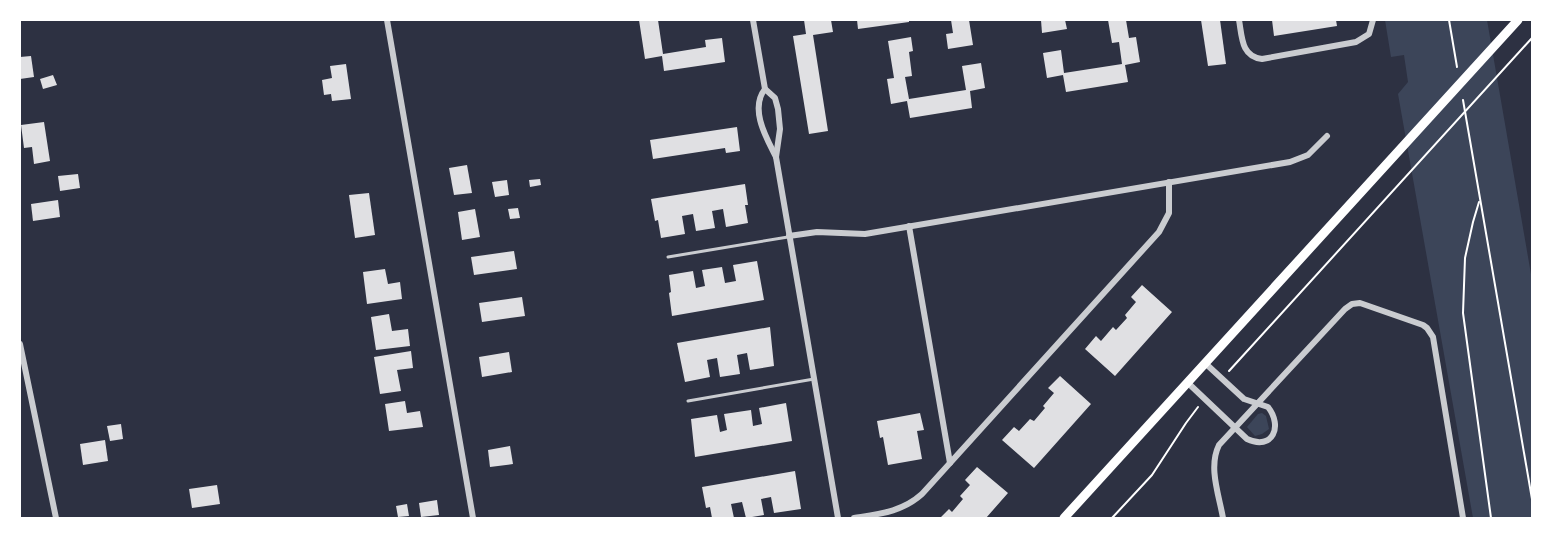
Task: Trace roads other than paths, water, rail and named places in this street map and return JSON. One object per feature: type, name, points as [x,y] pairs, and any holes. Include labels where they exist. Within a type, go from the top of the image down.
[{"type":"main road","points":[[1064,519],[1518,20]]},
{"type":"street","points":[[387,20],[473,519]]},
{"type":"street","points":[[753,20],[765,89],[775,98],[778,109],[780,129],[776,158]]},
{"type":"street","points":[[1239,20],[1245,50],[1252,57],[1262,59],[1360,41],[1369,34],[1373,20]]},
{"type":"street","points":[[765,89],[759,100],[759,112],[763,132],[776,158],[838,519]]},
{"type":"street","points":[[789,236],[823,232],[861,234],[1296,161],[1313,150],[1327,135]]},
{"type":"street","points":[[854,519],[891,512],[908,505],[922,494],[1159,232],[1169,213],[1169,182]]},
{"type":"street","points":[[909,226],[950,463]]},
{"type":"street","points":[[1223,519],[1214,459],[1219,445],[1345,309],[1352,304],[1365,303],[1423,325],[1431,332],[1463,519]]},
{"type":"street","points":[[20,344],[56,519]]},
{"type":"street","points":[[1187,382],[1245,438],[1253,442],[1270,440],[1274,436],[1276,431],[1272,411],[1268,407],[1244,399],[1205,363]]},
{"type":"lane","points":[[668,257],[789,236]]},
{"type":"lane","points":[[688,401],[814,379]]}]
